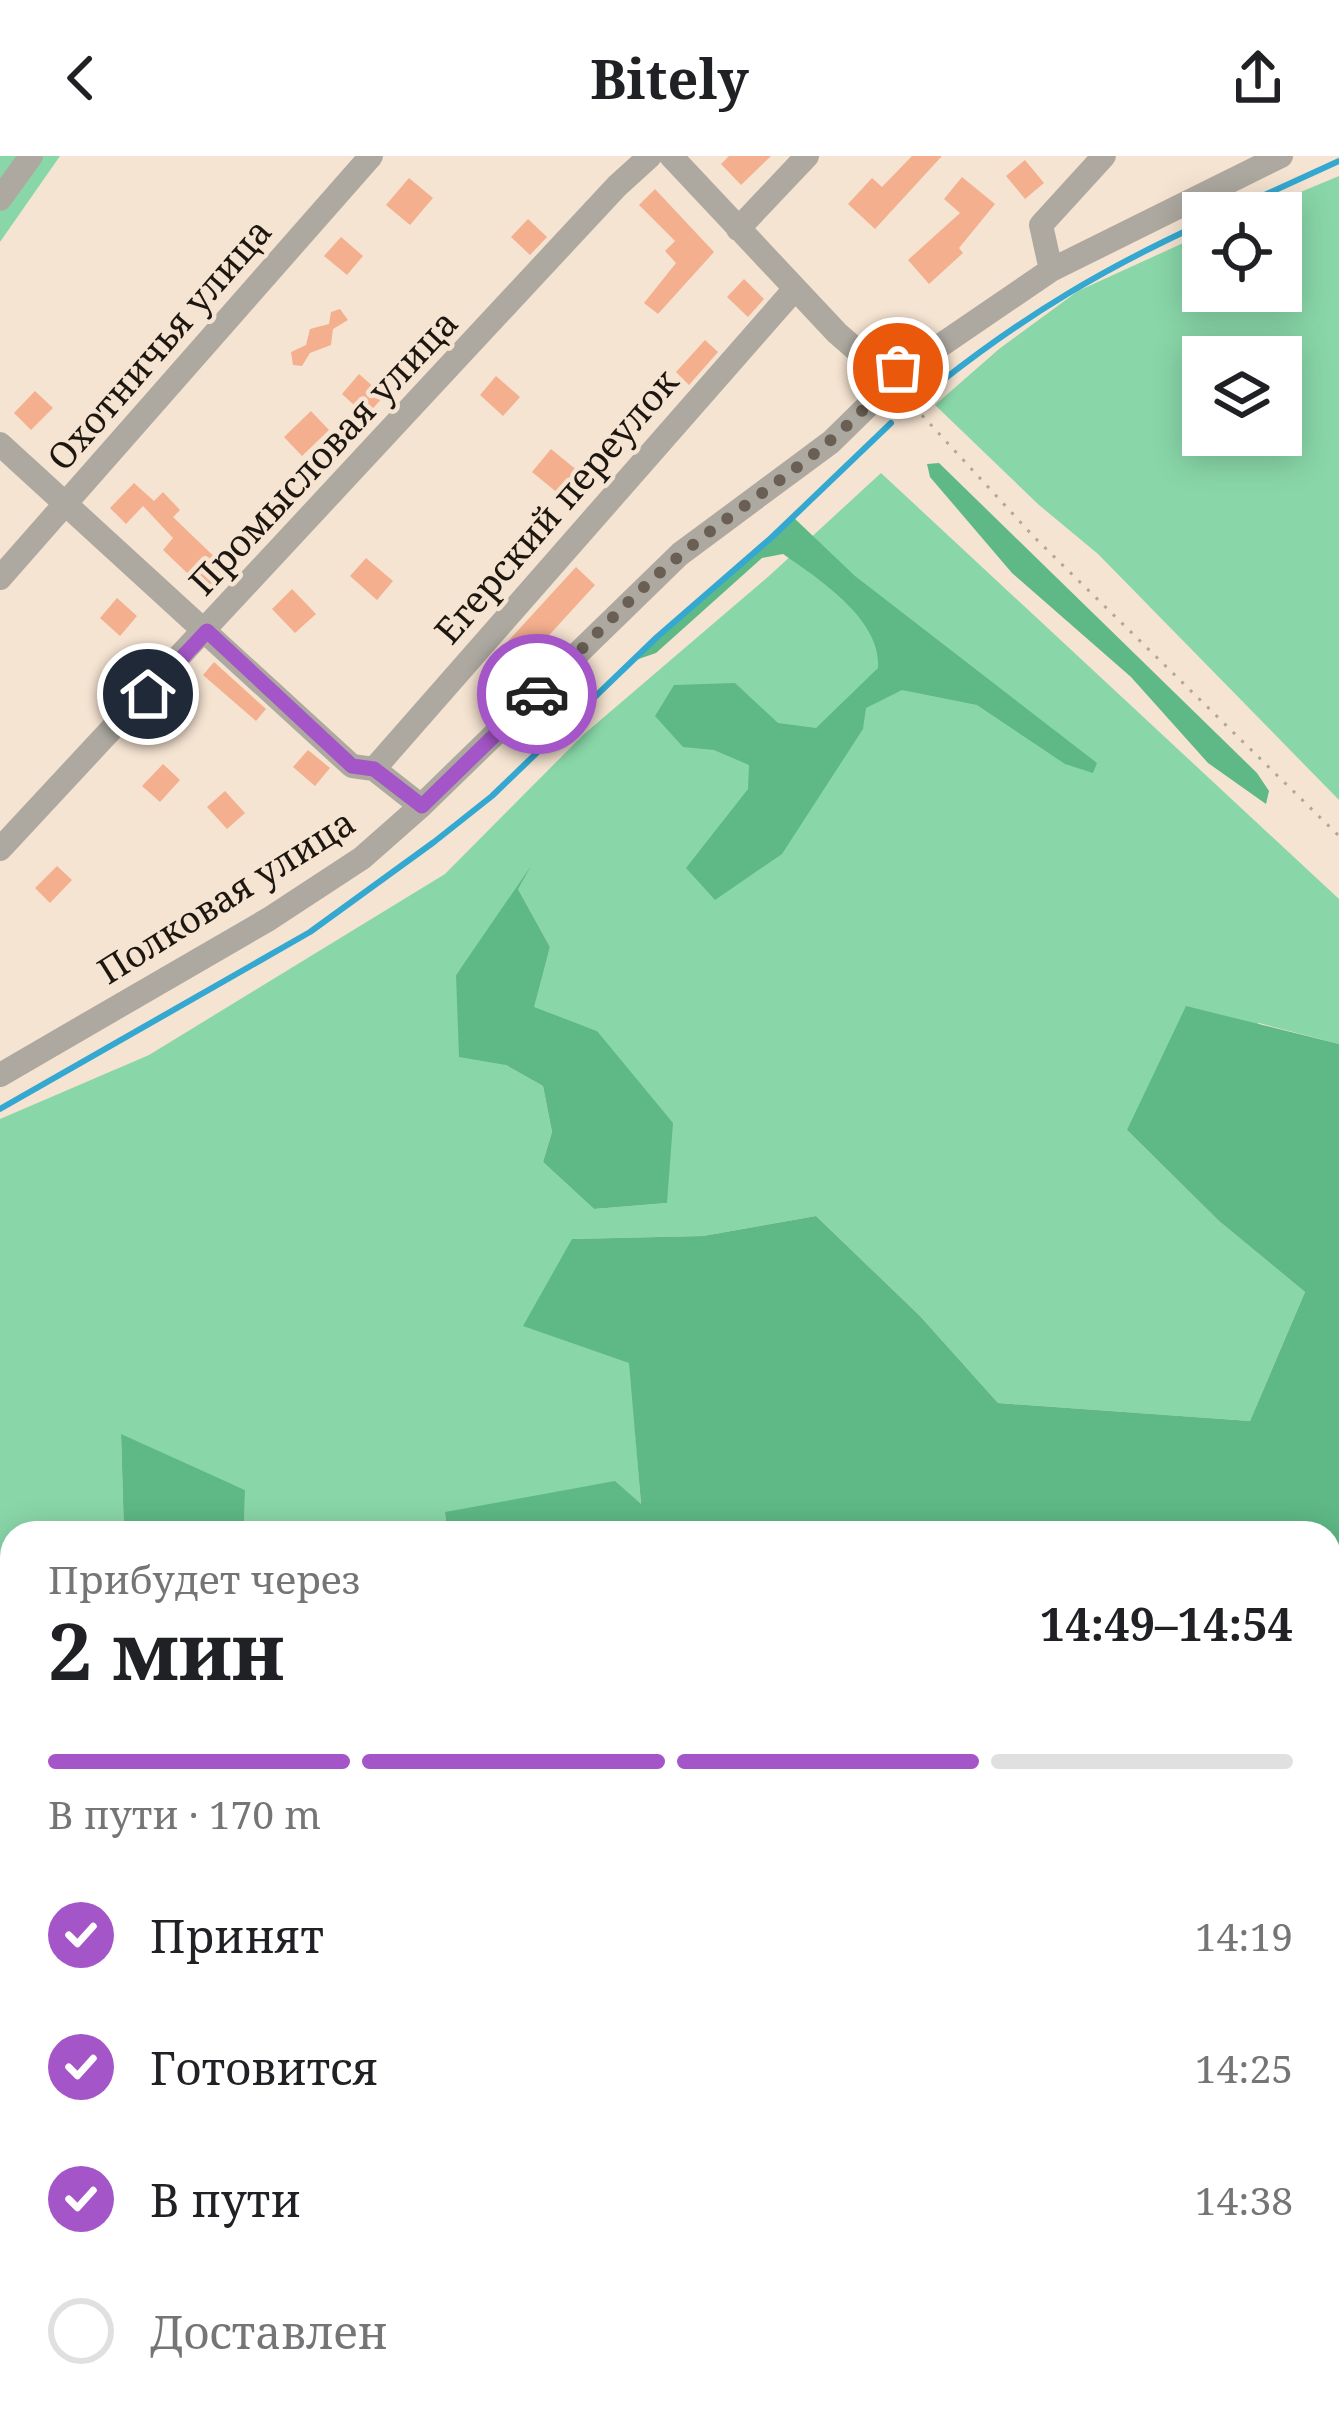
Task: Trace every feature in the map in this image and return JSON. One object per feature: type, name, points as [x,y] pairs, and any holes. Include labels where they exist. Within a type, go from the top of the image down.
[{"type":"street","points":[[0,200],[31,156]]},
{"type":"street","name":"Охотничья улица","points":[[0,578],[370,156]]},
{"type":"street","name":"Промысловая улица","points":[[0,849],[650,156]]},
{"type":"street","points":[[671,156],[793,291],[868,360],[898,368],[926,356],[1051,270],[1281,156]]},
{"type":"street","points":[[738,229],[807,156]]},
{"type":"street","points":[[1051,270],[1041,225],[1104,156]]},
{"type":"street","name":"Егерский переулок","points":[[374,769],[793,291]]},
{"type":"street","name":"Полковая улица","points":[[0,1075],[269,919],[362,858],[422,806],[680,554],[831,442],[877,397],[898,368]]},
{"type":"street","points":[[0,444],[352,766],[374,769],[422,806]]},
{"type":"path","points":[[898,368],[920,412],[1035,538],[1339,836]]},
{"type":"green space","points":[[0,156],[60,156],[0,242]]},
{"type":"green space","points":[[1339,176],[1339,800],[1098,554],[1039,505],[935,405],[999,349],[1078,291],[1182,244],[1182,312],[1302,312],[1301,192]]},
{"type":"green space","points":[[939,463],[1257,773],[1269,791],[1266,804],[1208,763],[1131,677],[1012,573],[930,477],[927,464]]},
{"type":"green space","points":[[881,473],[1339,899],[1339,1044],[1259,1023],[1127,1130],[1219,1221],[1305,1292],[1250,1421],[998,1403],[920,1316],[816,1216],[703,1236],[572,1239],[630,1363],[641,1506],[445,1512],[446,1521],[244,1521],[245,1490],[121,1436],[124,1521],[0,1521],[0,1119],[149,1055],[445,874],[583,735]],"holes":[[[518,889],[550,947],[533,1008],[597,1031],[667,1203],[594,1209],[543,1162],[552,1132],[543,1086],[506,1065],[456,975]]]},
{"type":"green space","points":[[792,516],[855,576],[1097,763],[1093,773],[1065,764],[977,705],[902,690],[866,708],[863,729],[782,854],[715,900],[686,868],[748,789],[749,765],[714,750],[683,747],[655,716],[674,685],[735,683],[778,723],[816,728],[878,668],[877,650],[846,602],[783,554],[762,558],[656,653],[630,662]]},
{"type":"green space","points":[[531,866],[518,889],[550,947],[534,1007],[597,1031],[673,1123],[667,1203],[594,1209],[543,1162],[552,1132],[543,1086],[506,1065],[459,1057],[456,975]]},
{"type":"green space","points":[[1186,1006],[1339,1044],[1339,1521],[446,1521],[445,1512],[615,1481],[641,1504],[629,1363],[523,1326],[572,1239],[703,1236],[816,1216],[920,1316],[998,1403],[1250,1421],[1305,1292],[1219,1221],[1127,1130]]},
{"type":"green space","points":[[121,1434],[245,1490],[244,1521],[124,1521]]},
{"type":"building","points":[[729,156],[771,156],[741,185],[721,164]]},
{"type":"building","points":[[912,156],[942,156],[875,229],[848,204],[872,178],[882,187]]},
{"type":"building","points":[[1025,160],[1044,183],[1025,199],[1006,176]]},
{"type":"building","points":[[962,177],[995,204],[959,248],[963,253],[929,284],[908,260],[960,213],[944,199]]},
{"type":"building","points":[[409,178],[433,198],[410,225],[386,205]]},
{"type":"building","points":[[655,189],[714,252],[658,314],[644,303],[676,263],[665,251],[675,241],[639,205]]},
{"type":"building","points":[[528,219],[547,237],[530,255],[511,237]]},
{"type":"building","points":[[341,237],[363,256],[347,275],[324,256]]},
{"type":"building","points":[[744,279],[764,299],[748,317],[727,297]]},
{"type":"building","points":[[340,309],[348,320],[333,329],[331,345],[310,353],[302,366],[293,365],[291,352],[306,345],[310,329],[329,324],[331,312]]},
{"type":"building","points":[[705,340],[718,352],[689,385],[676,372]]},
{"type":"building","points":[[359,374],[384,396],[366,416],[342,394]]},
{"type":"building","points":[[496,376],[520,397],[503,416],[480,395]]},
{"type":"building","points":[[35,391],[53,408],[31,430],[14,413]]},
{"type":"building","points":[[311,411],[329,430],[302,456],[284,437]]},
{"type":"building","points":[[551,449],[584,476],[565,499],[532,472]]},
{"type":"building","points":[[134,483],[154,501],[163,492],[180,510],[173,517],[226,568],[206,591],[163,550],[173,538],[143,506],[126,524],[110,508]]},
{"type":"building","points":[[366,558],[393,581],[377,600],[350,576]]},
{"type":"building","points":[[576,567],[595,585],[520,667],[500,650]]},
{"type":"building","points":[[292,589],[316,614],[295,633],[272,609]]},
{"type":"building","points":[[117,598],[137,616],[120,636],[100,618]]},
{"type":"building","points":[[214,662],[266,709],[256,721],[203,675]]},
{"type":"building","points":[[308,750],[330,768],[315,786],[293,767]]},
{"type":"building","points":[[163,764],[180,780],[160,802],[142,786]]},
{"type":"building","points":[[225,791],[245,813],[227,829],[207,807]]},
{"type":"building","points":[[57,866],[72,880],[50,903],[35,888]]},
{"type":"waterway","points":[[1271,192],[1339,161]]},
{"type":"waterway","points":[[942,381],[1068,294],[1182,233]]},
{"type":"waterway","points":[[0,1109],[310,932],[434,842],[492,796],[891,423]]},
{"type":"way so far","points":[[537,694],[680,554],[831,442],[877,397],[898,368]]},
{"type":"route","points":[[148,694],[207,631],[352,766],[374,769],[422,806],[537,694]]}]
